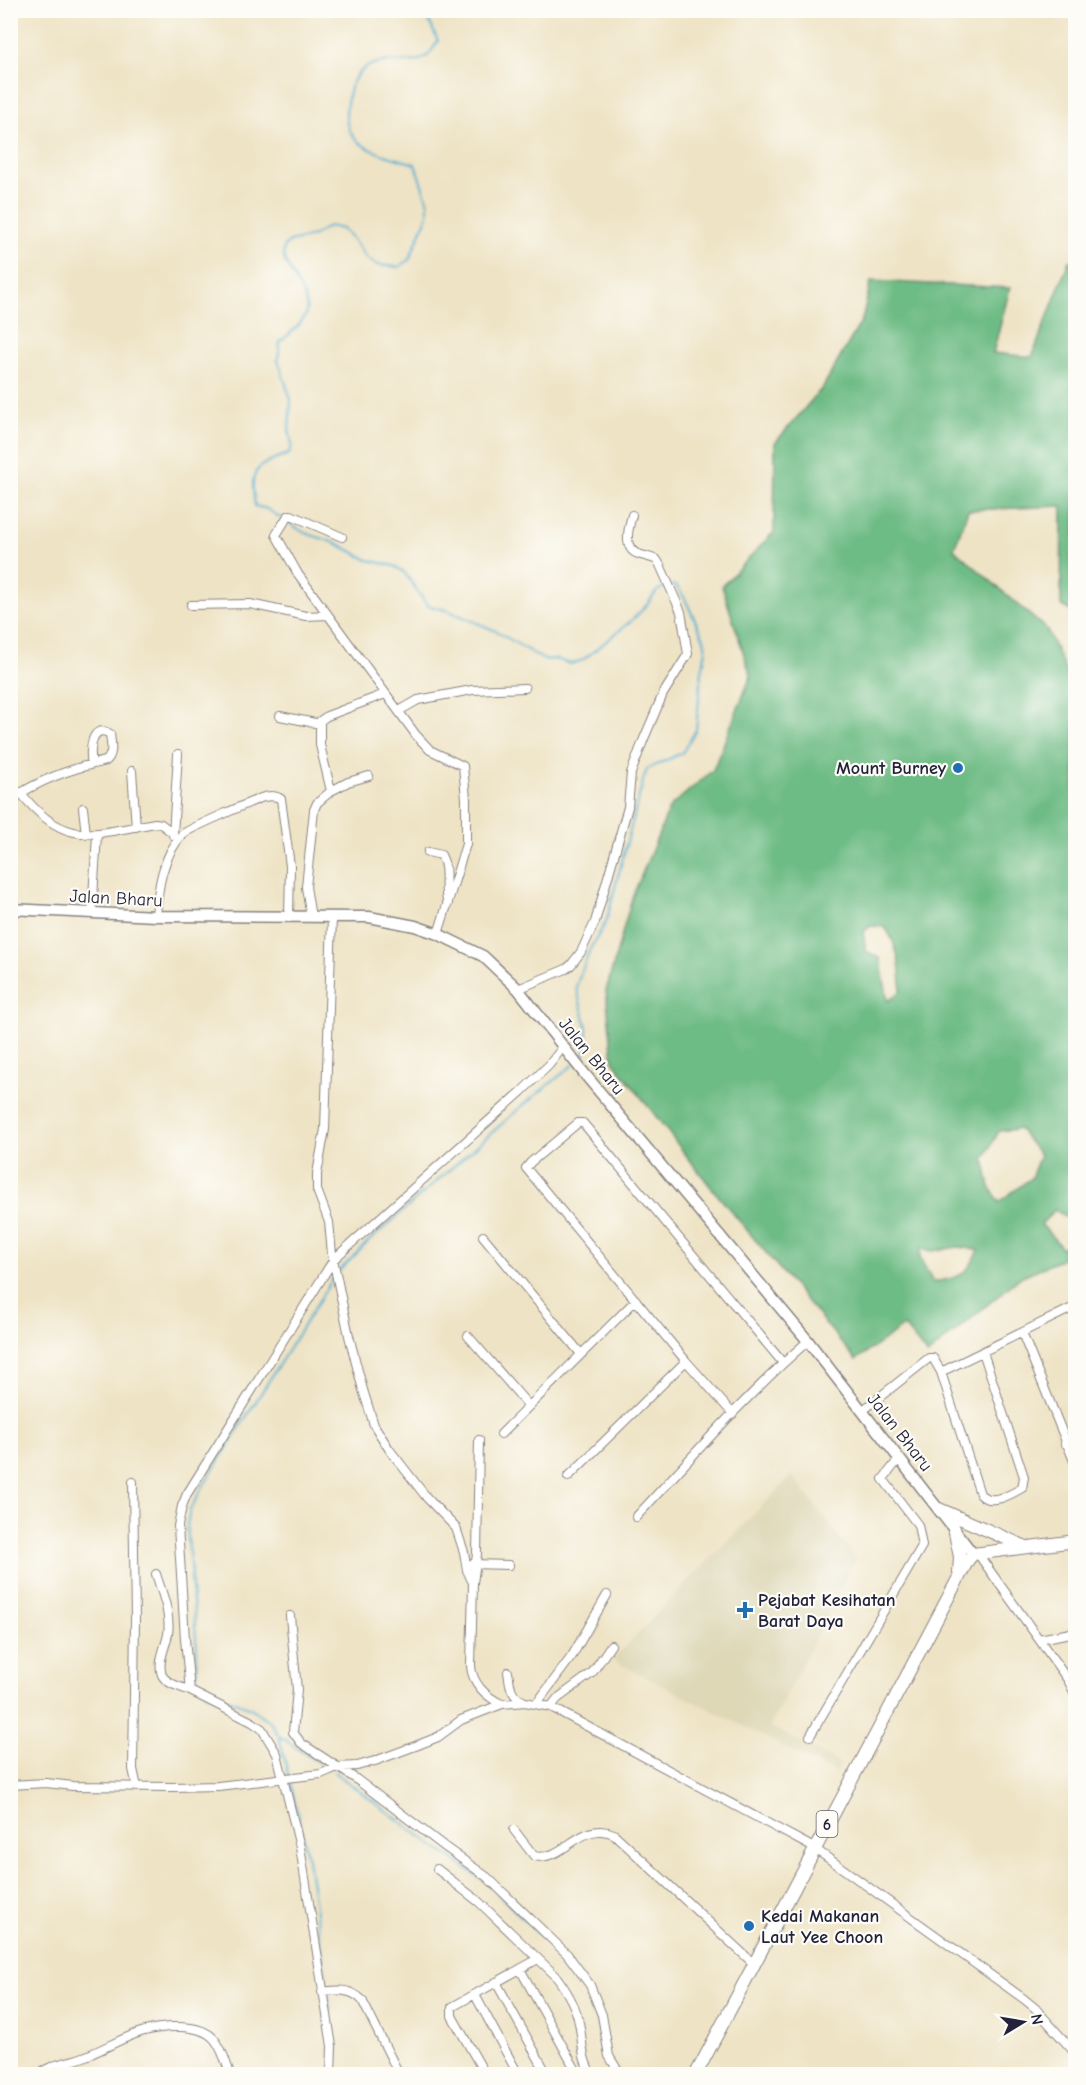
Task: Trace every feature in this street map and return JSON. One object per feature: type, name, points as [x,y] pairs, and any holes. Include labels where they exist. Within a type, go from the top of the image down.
[{"type":"main road","name":"Jalan Bharu","points":[[10,909],[156,916],[369,917],[389,920],[438,934],[483,956],[518,989],[583,1072],[808,1341],[975,1554]]},
{"type":"main road","points":[[939,1509],[1028,1548]]},
{"type":"main road","points":[[954,1527],[960,1557],[959,1573]]},
{"type":"main road","points":[[975,1554],[1076,1541]]},
{"type":"main road","name":"6","points":[[696,2074],[959,1573],[975,1554]]},
{"type":"street","points":[[518,989],[571,965],[580,952],[595,922],[628,807],[631,773],[663,694],[688,654],[683,620],[657,560],[636,554],[628,543],[627,533],[632,515]]},
{"type":"street","points":[[342,537],[293,516],[288,516],[276,535],[298,574],[426,747],[461,764],[464,770],[467,835],[462,862],[438,934]]},
{"type":"street","points":[[191,605],[250,604],[306,616],[328,615]]},
{"type":"street","points":[[399,711],[418,700],[472,690],[525,688]]},
{"type":"street","points":[[331,791],[323,761],[320,724],[327,716],[385,694]]},
{"type":"street","points":[[280,716],[320,724]]},
{"type":"street","points":[[176,845],[173,833],[178,754]]},
{"type":"street","points":[[92,764],[58,774],[14,796],[45,820],[86,834],[97,835],[161,824],[173,833]]},
{"type":"street","points":[[132,771],[136,827]]},
{"type":"street","points":[[311,917],[306,887],[314,810],[317,803],[331,791],[348,782],[369,776]]},
{"type":"street","points":[[156,916],[161,877],[176,845],[187,831],[270,796],[280,797],[290,866],[289,918]]},
{"type":"street","points":[[83,808],[86,834]]},
{"type":"street","points":[[92,913],[97,835]]},
{"type":"street","points":[[428,852],[441,855],[445,864],[445,896],[448,905]]},
{"type":"street","points":[[332,917],[325,1129],[317,1183],[320,1199],[329,1222],[337,1279],[363,1390],[374,1425],[414,1481],[456,1528],[473,1583]]},
{"type":"street","points":[[190,1691],[178,1526],[187,1494],[334,1259],[521,1092],[549,1065],[563,1047]]},
{"type":"street","points":[[732,1414],[526,1168],[578,1123],[583,1123],[783,1363]]},
{"type":"street","points":[[483,1236],[581,1354]]},
{"type":"street","points":[[501,1434],[636,1300]]},
{"type":"street","points":[[941,1372],[1076,1306]]},
{"type":"street","points":[[1022,1333],[1076,1466]]},
{"type":"street","points":[[468,1336],[529,1406]]},
{"type":"street","points":[[636,1517],[732,1414],[808,1341]]},
{"type":"street","points":[[862,1411],[928,1358],[935,1359],[980,1494],[984,1498],[993,1500],[1013,1493],[1022,1488],[1024,1477],[983,1352]]},
{"type":"street","points":[[568,1478],[686,1361]]},
{"type":"street","points":[[1065,1443],[1076,1438]]},
{"type":"street","points":[[479,1440],[472,1675],[480,1688],[501,1704]]},
{"type":"street","points":[[810,1736],[922,1546],[918,1525],[883,1479],[883,1476],[899,1459]]},
{"type":"street","points":[[133,1482],[135,1630],[133,1769],[137,1787]]},
{"type":"street","points":[[975,1554],[1039,1639],[1068,1680],[1076,1696]]},
{"type":"street","points":[[466,1564],[509,1565]]},
{"type":"street","points":[[156,1574],[169,1622],[161,1662],[163,1676],[262,1729],[277,1754],[287,1778],[325,1992],[332,2046],[331,2074]]},
{"type":"street","points":[[537,1703],[572,1656],[607,1595]]},
{"type":"street","points":[[290,1616],[297,1690],[293,1732],[301,1743],[334,1769],[487,1877],[567,1954],[590,1985],[600,2009],[609,2056],[620,2074]]},
{"type":"street","points":[[1039,1639],[1076,1632]]},
{"type":"street","points":[[551,1707],[592,1673],[611,1645]]},
{"type":"street","points":[[508,1672],[514,1696],[525,1702]]},
{"type":"street","points":[[10,1785],[46,1783],[73,1786],[218,1786],[287,1778],[375,1761],[438,1737],[461,1720],[501,1704],[537,1703],[551,1707],[814,1848],[1024,1999],[1035,2008],[1076,2054]]},
{"type":"street","points":[[514,1830],[534,1856],[538,1857],[554,1853],[590,1832],[599,1830],[614,1834],[754,1964]]},
{"type":"street","points":[[437,1869],[479,1902],[564,1986],[579,2020],[585,2058],[592,2074]]},
{"type":"street","points":[[485,2074],[451,2011],[453,2005],[538,1959]]},
{"type":"street","points":[[520,1970],[578,2074]]},
{"type":"street","points":[[496,1982],[547,2074]]},
{"type":"street","points":[[325,1992],[349,1991],[362,2000],[399,2074]]},
{"type":"street","points":[[475,1995],[518,2074]]},
{"type":"street","points":[[39,2074],[48,2068],[86,2056],[139,2033],[185,2027],[200,2029],[214,2039],[230,2074]]},
{"type":"shaded area","name":"Pejabat Kesihatan Barat Daya","points":[[792,1475],[856,1559],[770,1726],[841,1764],[836,1773],[612,1660]]},
{"type":"green space","points":[[1069,261],[1076,261],[1075,614],[1061,605],[1062,506],[968,510],[954,549],[1047,630],[1075,691],[1075,1224],[1055,1210],[1041,1224],[1062,1248],[1074,1240],[1075,1234],[1075,1254],[1022,1276],[927,1355],[904,1326],[856,1360],[710,1186],[613,1061],[606,991],[632,898],[670,807],[713,770],[751,676],[722,586],[774,532],[775,443],[823,387],[862,320],[871,281],[1010,288],[993,353],[1032,357]],"holes":[[[871,926],[885,927],[898,957],[901,991],[888,1001],[880,958],[866,951],[863,932]],[[1019,1129],[1040,1155],[1031,1178],[999,1202],[990,1187],[984,1159],[999,1131]],[[958,1247],[979,1250],[971,1265],[962,1274],[933,1282],[920,1258],[921,1248],[932,1251]]]},
{"type":"waterway","points":[[282,519],[267,509],[255,506],[253,484],[257,471],[268,462],[289,454],[292,445],[289,430],[291,400],[278,360],[280,342],[300,323],[307,308],[302,292],[285,261],[284,247],[290,242],[313,236],[329,226],[342,229],[352,238],[367,259],[377,265],[399,267],[409,260],[428,215],[428,203],[415,164],[381,154],[360,143],[348,126],[346,114],[350,88],[365,68],[382,62],[416,61],[432,51],[438,41],[429,21],[416,10]]},
{"type":"waterway","points":[[287,522],[305,533],[336,543],[368,560],[394,566],[404,572],[427,605],[449,611],[496,631],[544,660],[555,659],[571,664],[583,660],[631,621],[657,591],[666,586]]},
{"type":"waterway","points":[[578,1061],[583,1058],[587,1047],[587,1027],[576,987],[590,949],[606,922],[647,769],[682,753],[696,730],[706,650],[704,639],[684,597],[677,587],[672,585]]},
{"type":"waterway","points":[[339,1271],[370,1240],[521,1107],[573,1065]]},
{"type":"waterway","points":[[327,1988],[308,1859],[279,1736],[271,1723],[251,1708],[208,1694],[196,1678],[197,1651],[187,1525],[190,1510],[203,1486],[335,1275]]},
{"type":"waterway","points":[[279,1736],[329,1769]]},
{"type":"waterway","points":[[334,1772],[435,1847],[484,1880],[568,1963],[582,1984],[592,2006],[599,2025],[601,2049],[614,2074]]},
{"type":"waterway","points":[[328,1994],[330,2012]]},
{"type":"waterway","points":[[335,2054],[335,2072]]},
{"type":"place","name":"Mount Burney","points":[[958,768]]},
{"type":"place","name":"Pejabat Kesihatan Barat Daya","points":[[745,1610]]},
{"type":"place","name":"Kedai Makanan Laut Yee Choon","points":[[749,1926]]}]
